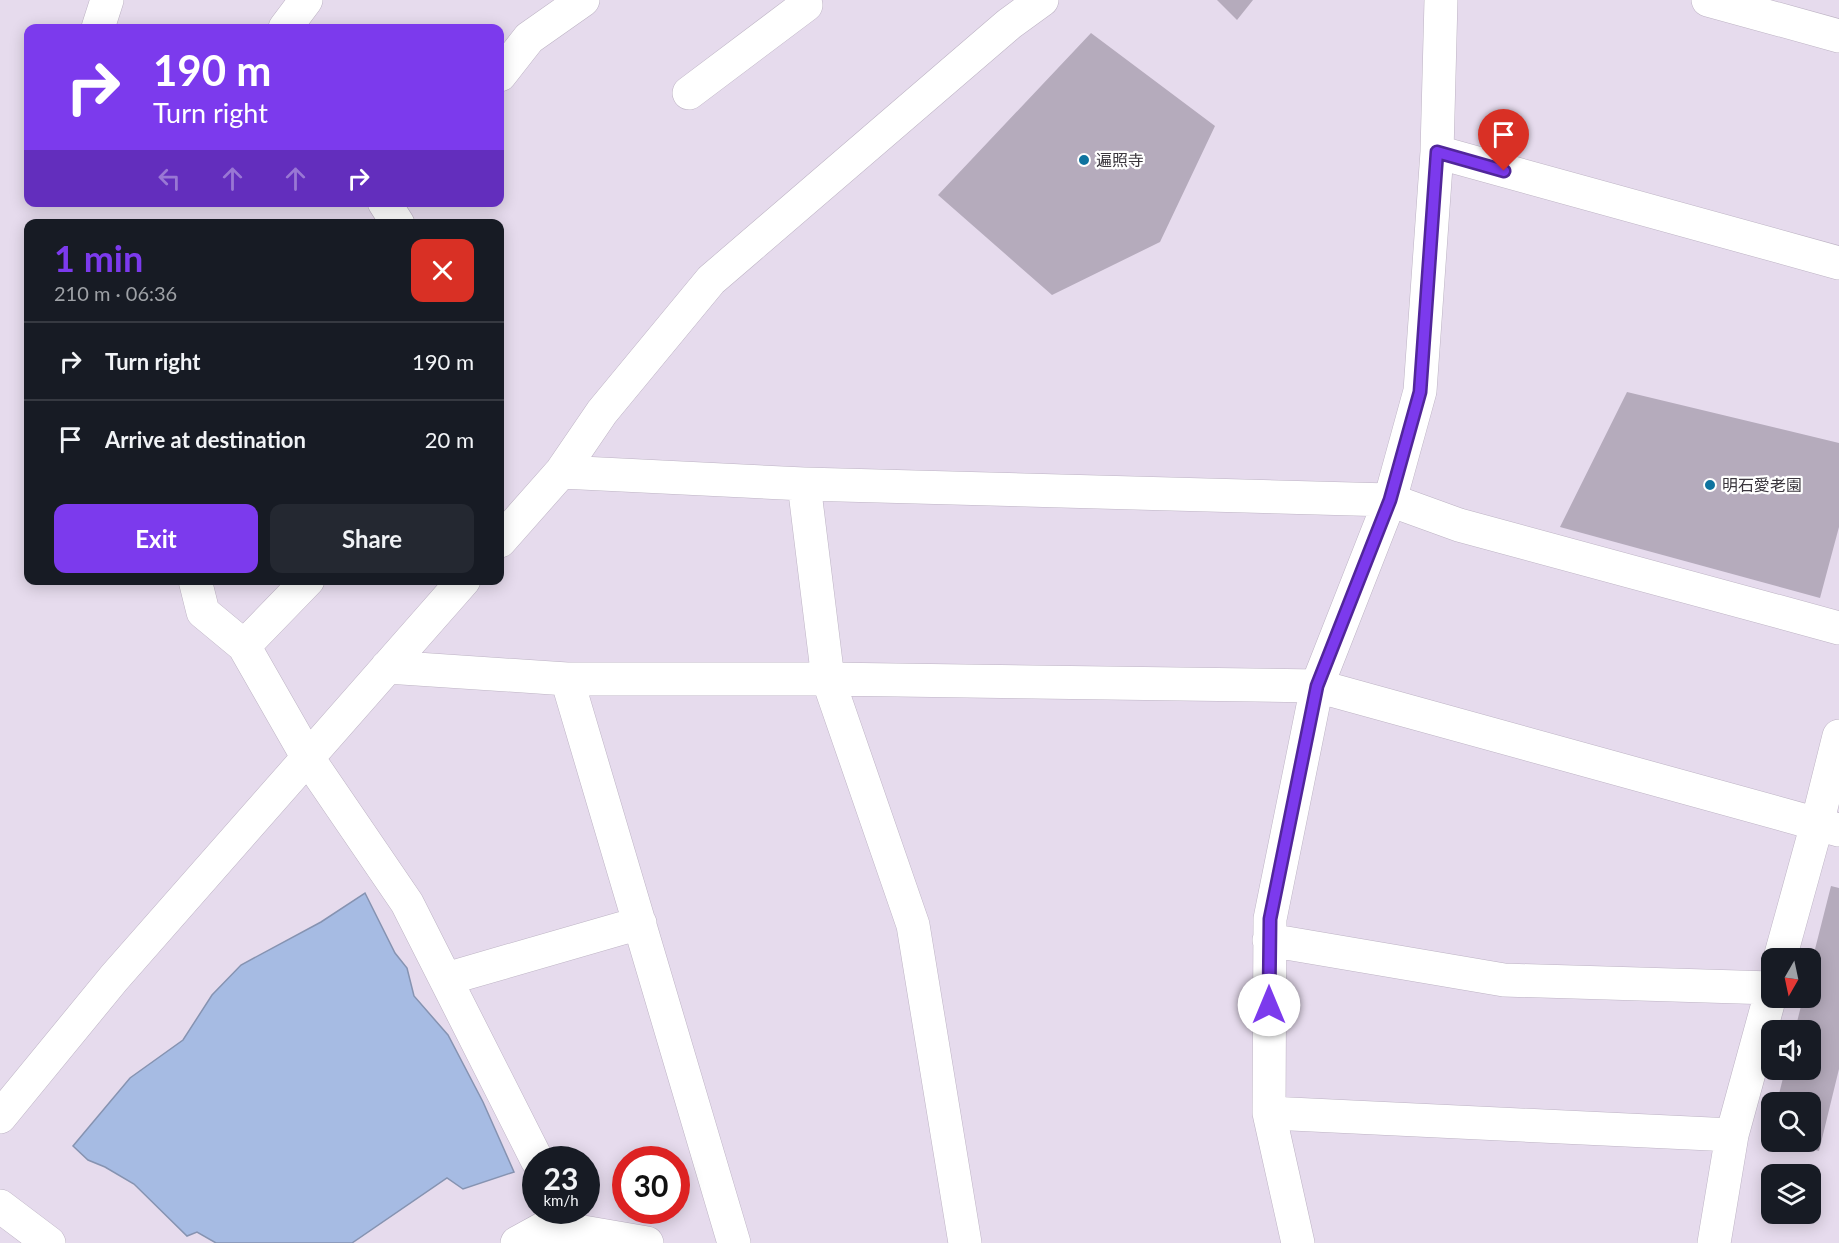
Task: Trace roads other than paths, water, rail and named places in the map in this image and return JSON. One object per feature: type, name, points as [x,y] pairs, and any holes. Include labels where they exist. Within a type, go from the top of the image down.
[{"type":"street","points":[[99,24],[107,0]]},
{"type":"street","points":[[288,24],[306,0]]},
{"type":"street","points":[[504,70],[529,38],[583,0]]},
{"type":"street","points":[[689,93],[806,5],[803,0]]},
{"type":"street","points":[[1299,1243],[1269,1113],[1270,919],[1317,686],[1390,500],[1420,392],[1437,152],[1441,0]]},
{"type":"street","points":[[1708,0],[1839,36]]},
{"type":"street","points":[[504,536],[561,472],[602,412],[711,280],[1032,3]]},
{"type":"street","points":[[1437,152],[1839,263]]},
{"type":"street","points":[[561,472],[804,484],[1390,500],[1459,525],[1839,628]]},
{"type":"street","points":[[804,484],[828,679],[912,926],[965,1243]]},
{"type":"street","points":[[196,585],[203,612],[244,646],[308,758],[407,903],[530,1146]]},
{"type":"street","points":[[244,646],[303,585]]},
{"type":"street","points":[[0,1118],[108,986],[460,585]]},
{"type":"street","points":[[387,668],[567,679],[828,679],[1317,686],[1828,827]]},
{"type":"street","points":[[567,679],[734,1243]]},
{"type":"street","points":[[1784,948],[1828,827],[1839,736]]},
{"type":"street","points":[[446,979],[640,923]]},
{"type":"street","points":[[1269,940],[1504,980],[1761,988]]},
{"type":"street","points":[[1714,1243],[1731,1135],[1766,1008]]},
{"type":"street","points":[[1269,1113],[1731,1135]]},
{"type":"street","points":[[0,1206],[49,1243]]},
{"type":"street","points":[[517,1243],[548,1226],[647,1243]]},
{"type":"water","points":[[365,893],[395,953],[407,968],[414,996],[448,1035],[483,1102],[514,1172],[463,1189],[447,1178],[352,1243],[216,1243],[197,1232],[187,1236],[134,1184],[88,1160],[73,1146],[130,1078],[183,1040],[212,995],[241,965],[321,922]]},
{"type":"place","name":"遍照寺","points":[[1084,160]]},
{"type":"place","name":"明石愛老園","points":[[1710,485]]}]
